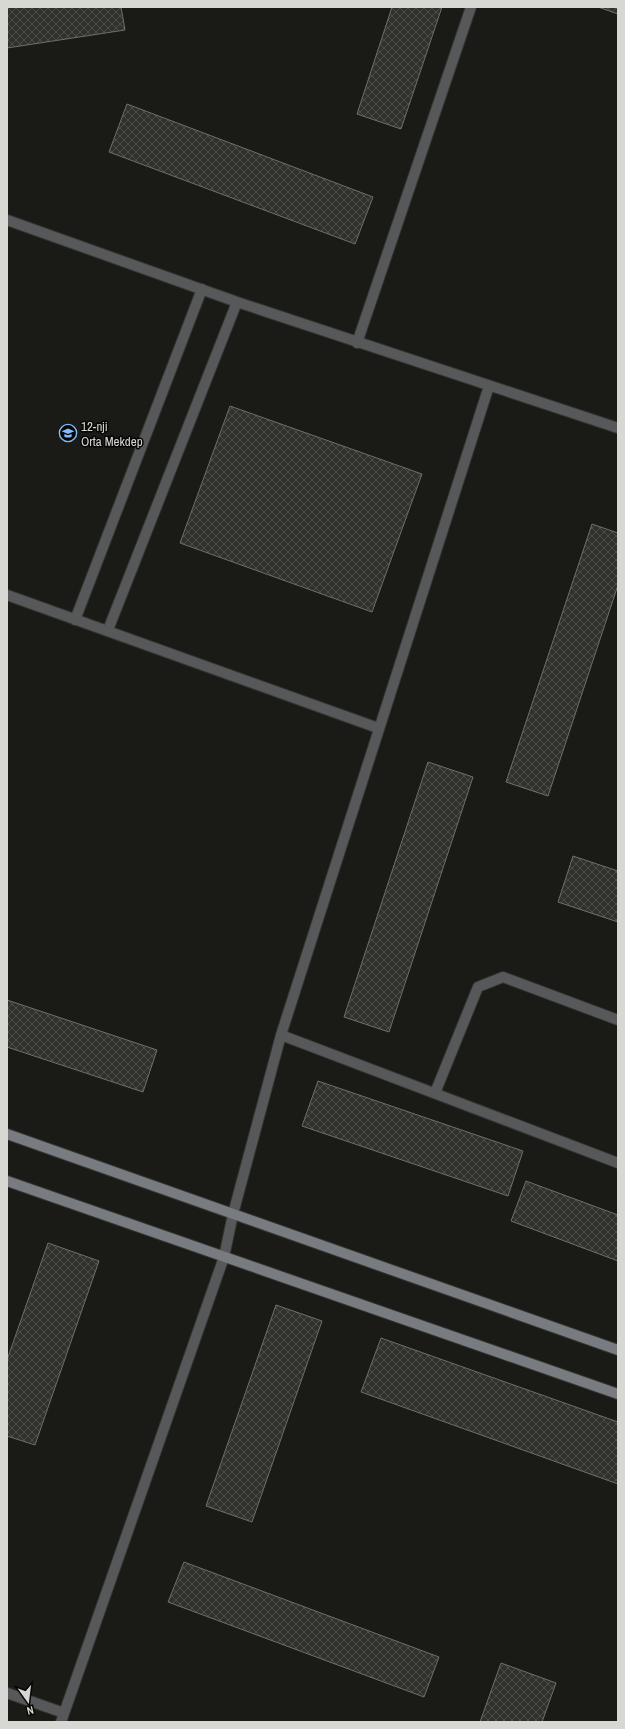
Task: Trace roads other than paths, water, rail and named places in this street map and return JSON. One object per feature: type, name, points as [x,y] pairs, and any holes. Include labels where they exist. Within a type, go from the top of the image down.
[{"type":"street","points":[[7,1134],[618,1350]]},
{"type":"street","points":[[7,1181],[618,1394]]},
{"type":"lane","points":[[357,343],[471,7]]},
{"type":"lane","points":[[7,220],[357,343],[618,428]]},
{"type":"lane","points":[[75,620],[202,289]]},
{"type":"lane","points":[[108,630],[237,302]]},
{"type":"lane","points":[[7,1693],[62,1717],[224,1257],[281,1035],[378,728],[489,386]]},
{"type":"lane","points":[[7,595],[378,728]]},
{"type":"lane","points":[[435,1093],[478,987],[496,979],[503,977],[618,1020]]},
{"type":"lane","points":[[281,1035],[618,1162]]},
{"type":"place","name":"12-nji Orta Mekdep","points":[[68,433]]}]
